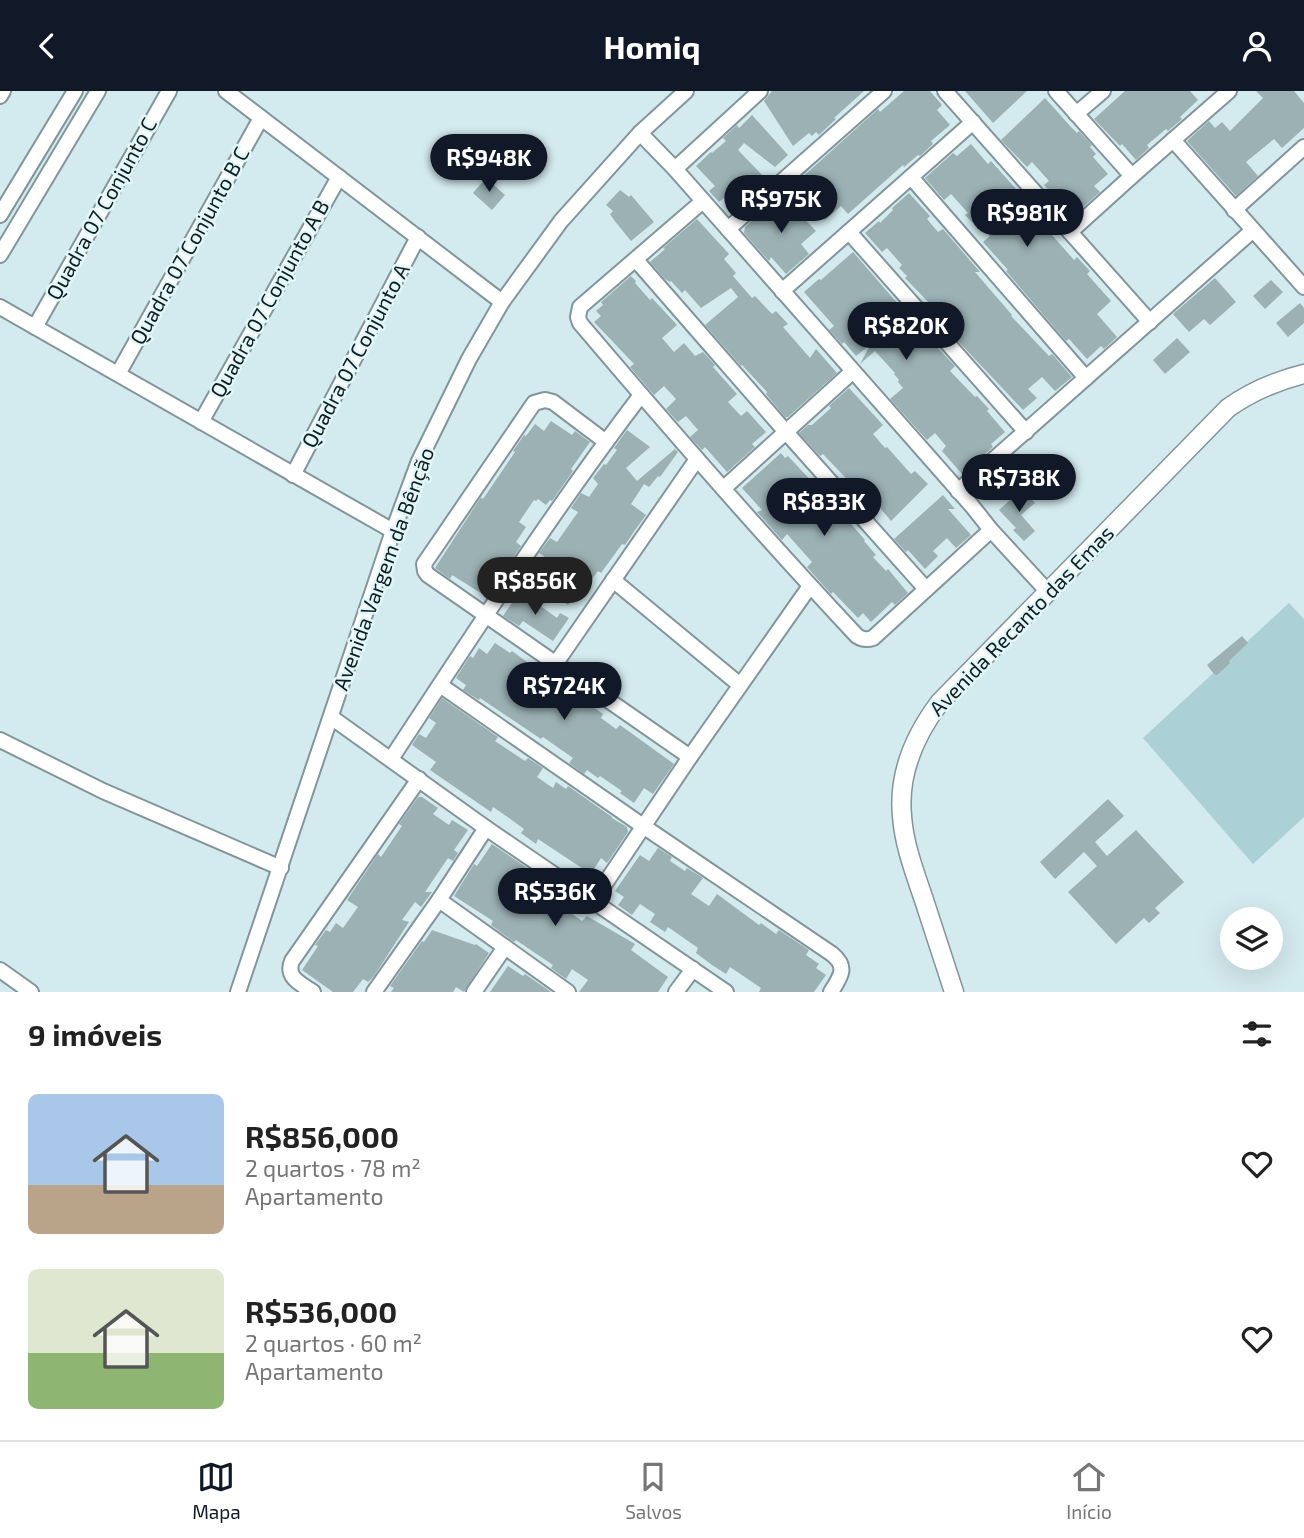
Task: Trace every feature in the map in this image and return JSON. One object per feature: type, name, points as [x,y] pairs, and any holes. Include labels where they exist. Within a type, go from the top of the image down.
[{"type":"main road","name":"Avenida Recanto das Emas","points":[[954,992],[905,836],[902,817],[904,777],[918,736],[940,702],[1228,408],[1253,391],[1304,374]]},
{"type":"street","points":[[0,96],[3,91]]},
{"type":"street","points":[[0,215],[75,91]]},
{"type":"street","points":[[0,255],[98,91]]},
{"type":"street","name":"Quadra 07 Conjunto C","points":[[35,327],[169,91]]},
{"type":"street","points":[[226,91],[502,302]]},
{"type":"street","name":"Avenida Vargem da Bênção","points":[[239,992],[393,531],[419,461],[502,302],[561,221],[640,133],[687,91]]},
{"type":"street","points":[[675,169],[760,91]]},
{"type":"street","points":[[728,229],[884,91]]},
{"type":"street","points":[[945,91],[1150,322]]},
{"type":"street","points":[[1056,91],[1132,176]]},
{"type":"street","points":[[1076,114],[1103,91]]},
{"type":"street","points":[[1070,232],[1228,91]]},
{"type":"street","name":"Quadra 07 Conjunto B C","points":[[118,374],[261,118]]},
{"type":"street","points":[[782,291],[973,122]]},
{"type":"street","points":[[640,133],[675,169],[991,530],[1048,591]]},
{"type":"street","points":[[1173,140],[1304,287]]},
{"type":"street","points":[[1234,210],[1304,147]]},
{"type":"street","name":"Quadra 07 Conjunto A B","points":[[201,422],[339,177]]},
{"type":"street","points":[[911,177],[1086,378]]},
{"type":"street","points":[[702,201],[580,307],[578,317],[580,323],[697,459],[810,586],[862,639],[873,638],[991,530]]},
{"type":"street","points":[[958,491],[1252,230]]},
{"type":"street","points":[[849,232],[1026,432]]},
{"type":"street","name":"Quadra 07 Conjunto A","points":[[293,475],[418,237]]},
{"type":"street","points":[[636,260],[926,589]]},
{"type":"street","points":[[0,307],[393,531]]},
{"type":"street","points":[[724,488],[852,372]]},
{"type":"street","points":[[391,759],[486,616],[641,395]]},
{"type":"street","points":[[606,442],[553,403],[545,400],[534,403],[424,567],[428,575],[690,757]]},
{"type":"street","points":[[556,663],[697,459]]},
{"type":"street","points":[[613,580],[740,685]]},
{"type":"street","points":[[594,900],[810,586]]},
{"type":"street","points":[[440,685],[839,960],[842,973],[831,992]]},
{"type":"street","points":[[331,717],[486,828],[726,992]]},
{"type":"street","points":[[0,740],[103,791],[281,868]]},
{"type":"street","points":[[313,992],[292,977],[289,969],[292,961],[419,779]]},
{"type":"street","points":[[374,992],[486,828]]},
{"type":"street","points":[[439,900],[568,992]]},
{"type":"street","points":[[474,992],[505,947]]},
{"type":"street","points":[[676,992],[693,969]]},
{"type":"street","points":[[0,970],[31,992]]},
{"type":"shaded area","points":[[1289,603],[1304,619],[1304,817],[1253,864],[1143,738]]},
{"type":"building","points":[[772,91],[864,91],[819,135],[816,132],[812,136],[809,133],[793,146],[764,101]]},
{"type":"building","points":[[904,91],[930,91],[942,105],[937,110],[950,125],[931,141],[933,144],[920,156],[904,167],[903,165],[848,214],[841,206],[825,220],[798,185],[802,181],[798,181],[878,109],[880,112]]},
{"type":"building","points":[[965,91],[1027,91],[993,123]]},
{"type":"building","points":[[1125,91],[1190,91],[1198,100],[1180,117],[1182,119],[1147,145],[1149,148],[1136,160],[1094,119]]},
{"type":"building","points":[[1256,91],[1294,91],[1304,103],[1304,128],[1282,148],[1274,139],[1246,162],[1258,176],[1236,196],[1187,141],[1209,121],[1215,128],[1222,122],[1230,131],[1263,98]]},
{"type":"building","points":[[1045,98],[1077,133],[1079,131],[1092,145],[1090,147],[1096,154],[1093,157],[1108,174],[1094,186],[1100,192],[1072,217],[1044,185],[1049,181],[1032,162],[1027,167],[1001,140]]},
{"type":"building","points":[[752,115],[788,155],[775,167],[744,143],[738,150],[765,178],[740,200],[732,191],[719,202],[709,191],[715,186],[696,166],[726,141],[723,138],[737,125],[739,128]]},
{"type":"building","points":[[971,144],[988,164],[991,161],[1040,216],[1037,218],[1074,260],[1077,257],[1090,271],[1087,274],[1111,301],[1097,314],[1117,337],[1104,349],[1101,346],[1087,359],[1069,339],[1066,341],[983,242],[990,236],[978,223],[975,225],[965,215],[968,213],[951,194],[944,200],[925,178],[953,153],[957,156]]},
{"type":"building","points":[[486,178],[505,195],[492,210],[473,193]]},
{"type":"building","points":[[620,190],[629,197],[631,195],[654,222],[631,241],[610,214],[613,211],[606,205]]},
{"type":"building","points":[[909,193],[930,216],[927,219],[938,232],[943,229],[980,272],[975,272],[1011,316],[1049,356],[1052,354],[1072,377],[1055,391],[1042,377],[1028,389],[1037,398],[1023,410],[957,340],[960,337],[949,324],[945,326],[932,312],[935,309],[905,278],[907,276],[899,268],[902,265],[887,248],[882,252],[865,233],[879,221],[880,223]]},
{"type":"building","points":[[782,199],[816,231],[801,244],[809,254],[786,274],[771,257],[769,261],[744,233],[745,227]]},
{"type":"building","points":[[697,219],[729,254],[724,259],[736,273],[733,276],[752,298],[755,296],[772,314],[776,311],[788,324],[783,327],[810,358],[816,349],[837,373],[788,417],[785,417],[767,392],[705,325],[738,297],[731,288],[701,308],[685,290],[682,293],[650,262]]},
{"type":"building","points":[[853,252],[905,312],[902,315],[914,329],[917,326],[955,366],[950,371],[989,409],[987,411],[1005,432],[991,444],[993,447],[962,474],[942,451],[946,446],[935,433],[927,440],[890,399],[903,388],[895,373],[875,351],[860,364],[870,345],[856,356],[829,330],[834,326],[804,292]]},
{"type":"building","points":[[631,276],[650,300],[652,298],[677,325],[662,338],[674,352],[684,343],[695,356],[703,352],[737,394],[728,402],[741,416],[747,411],[766,432],[752,444],[755,447],[727,472],[705,447],[702,450],[690,437],[698,430],[686,416],[678,422],[666,409],[676,399],[664,386],[654,395],[630,367],[634,364],[594,322],[601,316],[596,311],[603,305],[601,302]]},
{"type":"building","points":[[1215,278],[1236,302],[1210,325],[1204,319],[1189,332],[1173,314]]},
{"type":"building","points":[[1271,280],[1283,292],[1265,309],[1253,296]]},
{"type":"building","points":[[1300,303],[1304,308],[1304,323],[1288,337],[1276,323]]},
{"type":"building","points":[[1177,338],[1190,352],[1165,374],[1153,360]]},
{"type":"building","points":[[849,388],[883,425],[873,434],[911,474],[915,471],[928,484],[891,521],[865,490],[861,494],[799,433],[831,408],[829,406]]},
{"type":"building","points":[[551,421],[572,435],[575,431],[590,442],[571,469],[573,471],[552,501],[546,505],[538,499],[534,500],[519,522],[526,527],[516,542],[521,546],[511,561],[507,558],[484,595],[452,575],[450,579],[435,568],[524,435],[526,436],[535,424],[544,431]]},
{"type":"building","points":[[627,430],[650,447],[626,468],[637,481],[675,449],[678,452],[660,477],[649,487],[644,484],[631,504],[646,515],[625,545],[622,544],[601,573],[598,571],[568,605],[532,578],[543,562],[541,560],[544,556],[539,553],[550,538],[557,542],[578,512],[571,508],[581,493],[589,497],[598,484],[593,478],[617,450],[614,448]]},
{"type":"building","points":[[781,453],[785,458],[788,456],[816,484],[865,540],[876,555],[873,557],[886,571],[888,569],[908,593],[895,605],[892,602],[871,622],[863,613],[858,618],[833,592],[831,594],[807,567],[812,562],[787,534],[782,540],[757,512],[762,510],[742,488]]},
{"type":"building","points":[[1022,489],[1035,503],[1021,515],[1035,531],[1024,541],[999,510]]},
{"type":"building","points":[[943,495],[955,509],[948,509],[971,535],[956,548],[947,538],[933,551],[938,556],[925,569],[894,539]]},
{"type":"building","points":[[520,591],[557,618],[560,613],[569,618],[553,641],[523,621],[519,626],[503,616]]},
{"type":"building","points":[[1242,636],[1248,643],[1217,675],[1214,674],[1207,665]]},
{"type":"building","points":[[495,643],[527,662],[524,667],[545,681],[548,678],[573,693],[603,714],[601,718],[616,729],[620,725],[674,764],[653,794],[644,788],[634,803],[600,776],[598,778],[587,770],[584,774],[569,763],[573,758],[543,737],[541,739],[480,698],[479,700],[463,690],[466,685],[456,678],[470,656],[473,658],[479,648],[487,654]]},
{"type":"building","points":[[442,698],[498,737],[495,741],[525,761],[528,758],[543,768],[537,777],[553,788],[556,782],[566,789],[568,786],[627,827],[628,832],[607,863],[601,858],[591,874],[538,839],[536,844],[521,833],[524,829],[509,818],[493,807],[491,812],[430,770],[436,762],[412,745],[419,734],[426,738],[436,723],[429,718]]},
{"type":"building","points":[[418,797],[438,808],[433,814],[449,825],[452,820],[468,830],[454,850],[458,853],[453,861],[448,858],[425,892],[432,892],[421,907],[415,902],[402,920],[409,922],[374,976],[368,982],[363,979],[353,992],[333,992],[302,970],[326,930],[330,932],[336,923],[343,928],[358,907],[347,900],[378,854],[381,857]]},
{"type":"building","points":[[1108,799],[1124,816],[1095,842],[1107,856],[1136,830],[1184,882],[1155,908],[1160,913],[1149,923],[1144,918],[1116,944],[1068,892],[1097,866],[1084,852],[1055,879],[1040,862]]},
{"type":"building","points":[[492,844],[535,874],[530,881],[570,909],[568,911],[582,921],[587,916],[635,944],[631,950],[668,977],[658,992],[579,992],[588,980],[572,969],[566,979],[551,968],[553,965],[516,940],[514,942],[491,925],[493,921],[454,896],[474,864],[477,866]]},
{"type":"building","points":[[658,848],[672,857],[670,861],[685,871],[687,868],[703,878],[691,894],[709,906],[717,894],[759,925],[761,923],[776,934],[779,930],[809,950],[806,955],[819,964],[816,968],[826,975],[814,992],[759,992],[761,988],[730,967],[726,974],[712,965],[696,953],[698,948],[668,927],[665,932],[650,922],[655,914],[640,904],[632,915],[618,905],[624,897],[615,891],[640,855],[649,861]]},
{"type":"building","points":[[432,930],[476,944],[489,953],[464,992],[456,987],[453,992],[391,992],[394,988],[390,986]]},
{"type":"building","points":[[508,966],[523,976],[525,974],[551,992],[490,992]]}]
